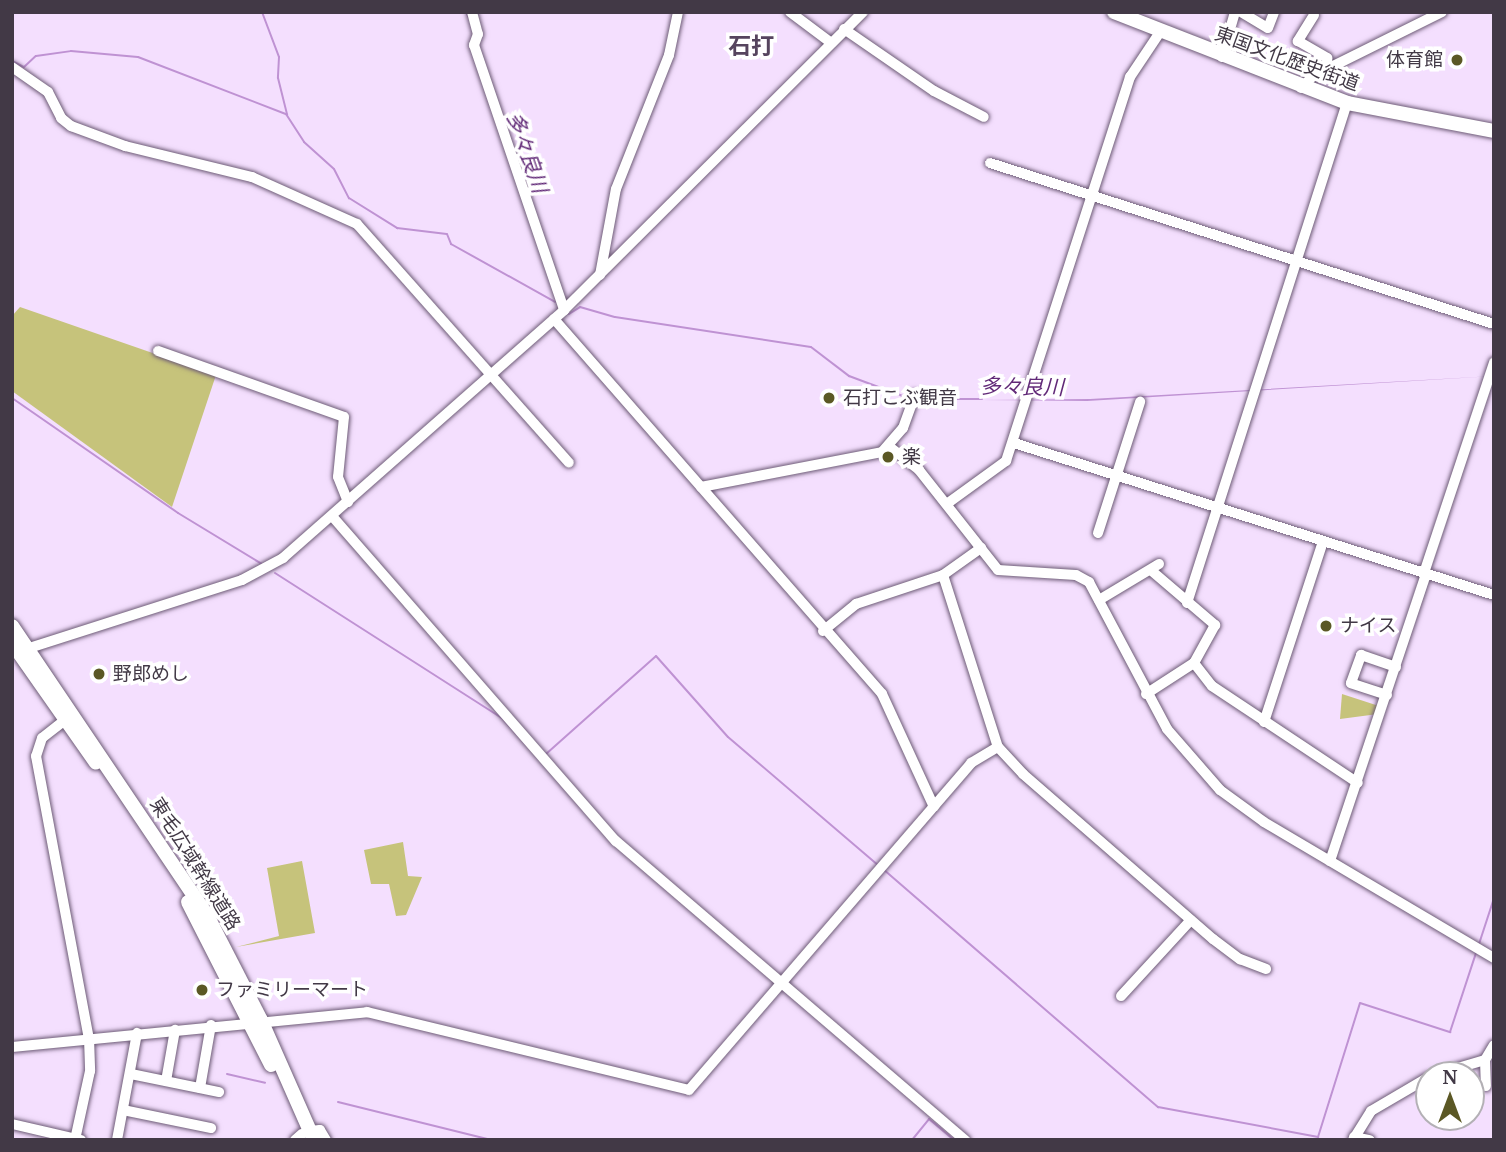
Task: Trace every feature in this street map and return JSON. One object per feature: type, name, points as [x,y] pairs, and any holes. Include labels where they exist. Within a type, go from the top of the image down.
[{"type":"highway","name":"東国文化歴史街道","points":[[1114,12],[1300,88],[1347,103],[1494,131]]},
{"type":"highway","name":"東毛広域幹線道路","points":[[12,626],[18,649],[182,890],[256,1020]]},
{"type":"highway","name":"東毛広域幹線道路","points":[[18,649],[180,870],[256,1020],[305,1137]]},
{"type":"street","points":[[472,12],[478,34],[474,46],[564,310]]},
{"type":"street","points":[[600,275],[616,189],[669,55],[678,12]]},
{"type":"street","points":[[790,12],[830,42]]},
{"type":"street","points":[[18,649],[252,576],[283,558],[564,310],[667,213],[830,42],[863,12]]},
{"type":"street","points":[[1222,57],[1235,12]]},
{"type":"street","points":[[1241,12],[1268,28],[1274,12]]},
{"type":"street","points":[[1300,88],[1328,69],[1442,12]]},
{"type":"street","points":[[1314,15],[1298,41],[1327,58],[1328,69]]},
{"type":"street","points":[[844,29],[934,91],[984,117]]},
{"type":"street","points":[[948,503],[1003,466],[1014,443],[1130,77],[1160,32]]},
{"type":"street","points":[[12,67],[45,89],[61,118],[81,130],[251,177],[357,224],[493,374],[569,463]]},
{"type":"street","points":[[1187,603],[1347,103]]},
{"type":"street","points":[[990,163],[1494,324]]},
{"type":"street","points":[[554,319],[823,631],[882,694],[934,807]]},
{"type":"street","points":[[158,351],[344,417],[338,477],[348,502]]},
{"type":"street","points":[[1330,861],[1387,695],[1494,362]]},
{"type":"street","points":[[891,448],[915,395]]},
{"type":"street","points":[[1098,533],[1140,402]]},
{"type":"street","points":[[1014,443],[1494,595]]},
{"type":"street","points":[[701,487],[891,448],[919,470],[1004,573],[1083,576],[1099,600],[1146,694],[1167,729],[1220,790],[1330,861],[1494,958]]},
{"type":"street","points":[[332,516],[616,841],[965,1140]]},
{"type":"street","points":[[1264,722],[1323,541]]},
{"type":"street","points":[[823,631],[856,604],[943,575],[981,548]]},
{"type":"street","points":[[1099,600],[1156,568],[1187,603],[1215,625],[1194,663],[1146,694]]},
{"type":"street","points":[[943,575],[998,747],[1023,774],[1191,920],[1240,959],[1266,969]]},
{"type":"street","points":[[1387,695],[1351,683],[1361,655],[1396,667]]},
{"type":"street","points":[[1194,663],[1212,686],[1358,783]]},
{"type":"street","points":[[12,1124],[78,1139],[90,1071],[89,1038],[36,756],[39,741],[65,720]]},
{"type":"street","points":[[12,1047],[256,1020],[381,1014],[689,1090],[971,762],[998,747]]},
{"type":"street","points":[[1121,996],[1191,920]]},
{"type":"street","points":[[200,1088],[211,1025]]},
{"type":"street","points":[[166,1081],[175,1030]]},
{"type":"street","points":[[117,1140],[137,1033]]},
{"type":"street","points":[[1486,1086],[1488,1061],[1494,1045]]},
{"type":"street","points":[[131,1074],[219,1092]]},
{"type":"street","points":[[1370,1140],[1353,1138],[1371,1111],[1415,1085]]},
{"type":"street","points":[[123,1110],[211,1128]]},
{"type":"street","points":[[305,1137],[320,1130],[326,1140]]},
{"type":"shaded area","points":[[20,307],[216,375],[172,507],[12,391],[12,316]]},
{"type":"shaded area","points":[[1494,376],[1087,401],[981,400],[1090,399]]},
{"type":"shaded area","points":[[1342,694],[1382,707],[1378,714],[1340,719]]},
{"type":"shaded area","points":[[403,842],[408,876],[422,877],[406,915],[396,916],[389,884],[371,884],[364,850]]},
{"type":"shaded area","points":[[302,861],[315,933],[236,947],[279,936],[267,868]]},
{"type":"waterway","points":[[262,12],[279,57],[278,78],[287,115]]},
{"type":"waterway","name":"多々良川","points":[[466,12],[469,18]]},
{"type":"waterway","points":[[12,61],[24,67],[36,56],[71,51],[138,57],[286,114],[304,142],[334,169],[349,198],[397,228],[447,234],[451,244],[555,302]]},
{"type":"waterway","name":"多々良川","points":[[569,314],[580,307],[615,317],[811,347],[849,376],[908,398]]},
{"type":"waterway","points":[[12,398],[178,513],[262,564]]},
{"type":"waterway","name":"多々良川","points":[[917,399],[982,399]]},
{"type":"waterway","points":[[275,573],[503,719],[527,746]]},
{"type":"waterway","points":[[546,754],[656,656],[728,737],[879,866]]},
{"type":"waterway","points":[[883,869],[1158,1107],[1318,1137],[1360,1003],[1450,1032],[1476,953]]},
{"type":"waterway","points":[[1479,944],[1494,898]]},
{"type":"waterway","points":[[227,1074],[265,1083]]},
{"type":"waterway","points":[[338,1102],[492,1140]]},
{"type":"waterway","points":[[912,1140],[929,1119],[954,1140]]},
{"type":"place","name":"体育館","points":[[1457,60]]},
{"type":"place","name":"石打こぶ観音","points":[[829,398]]},
{"type":"place","name":"楽","points":[[888,457]]},
{"type":"place","name":"ナイス","points":[[1326,626]]},
{"type":"place","name":"野郎めし","points":[[99,674]]},
{"type":"place","name":"ファミリーマート","points":[[202,990]]},
{"type":"district","name":"石打","points":[[751,45]]}]
